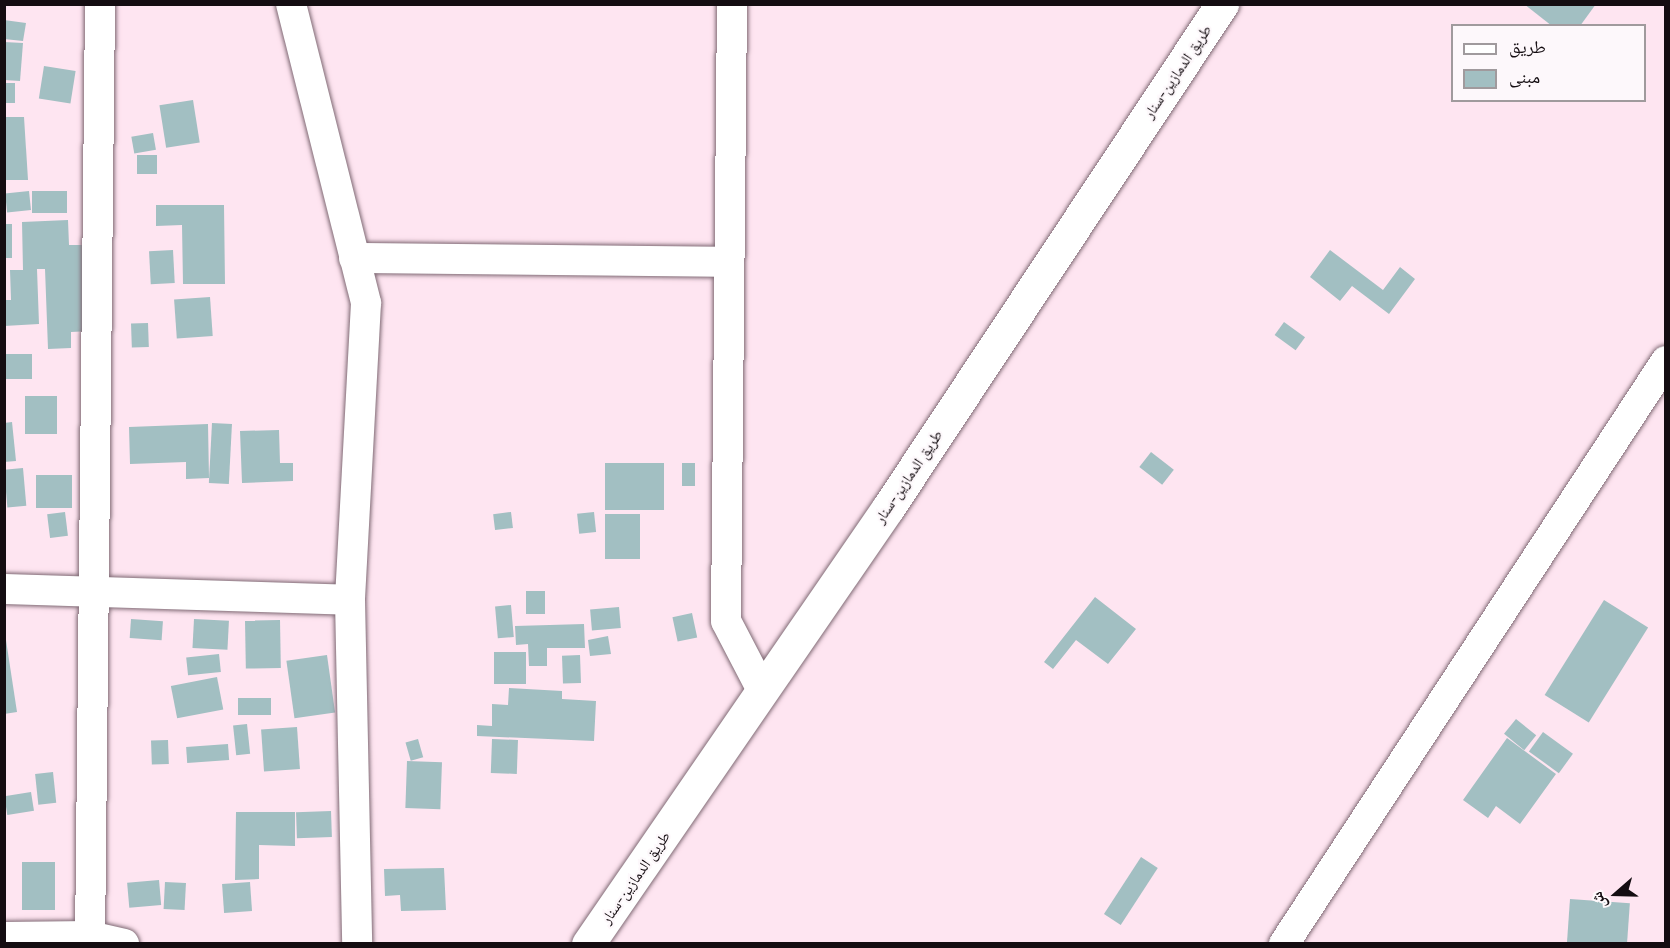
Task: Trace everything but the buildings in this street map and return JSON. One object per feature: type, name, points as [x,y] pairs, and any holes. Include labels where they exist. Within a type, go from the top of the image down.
[{"type":"highway","name":"طريق الدمازين-سنار","points":[[588,944],[763,692],[1222,4]]},
{"type":"street","points":[[90,940],[100,4]]},
{"type":"street","points":[[291,4],[366,303],[350,600],[357,944]]},
{"type":"street","points":[[732,4],[726,621],[763,692]]},
{"type":"street","points":[[354,258],[729,262]]},
{"type":"street","points":[[1284,944],[1665,361]]},
{"type":"street","points":[[4,589],[350,600]]},
{"type":"street","points":[[4,937],[90,940],[124,944]]}]
